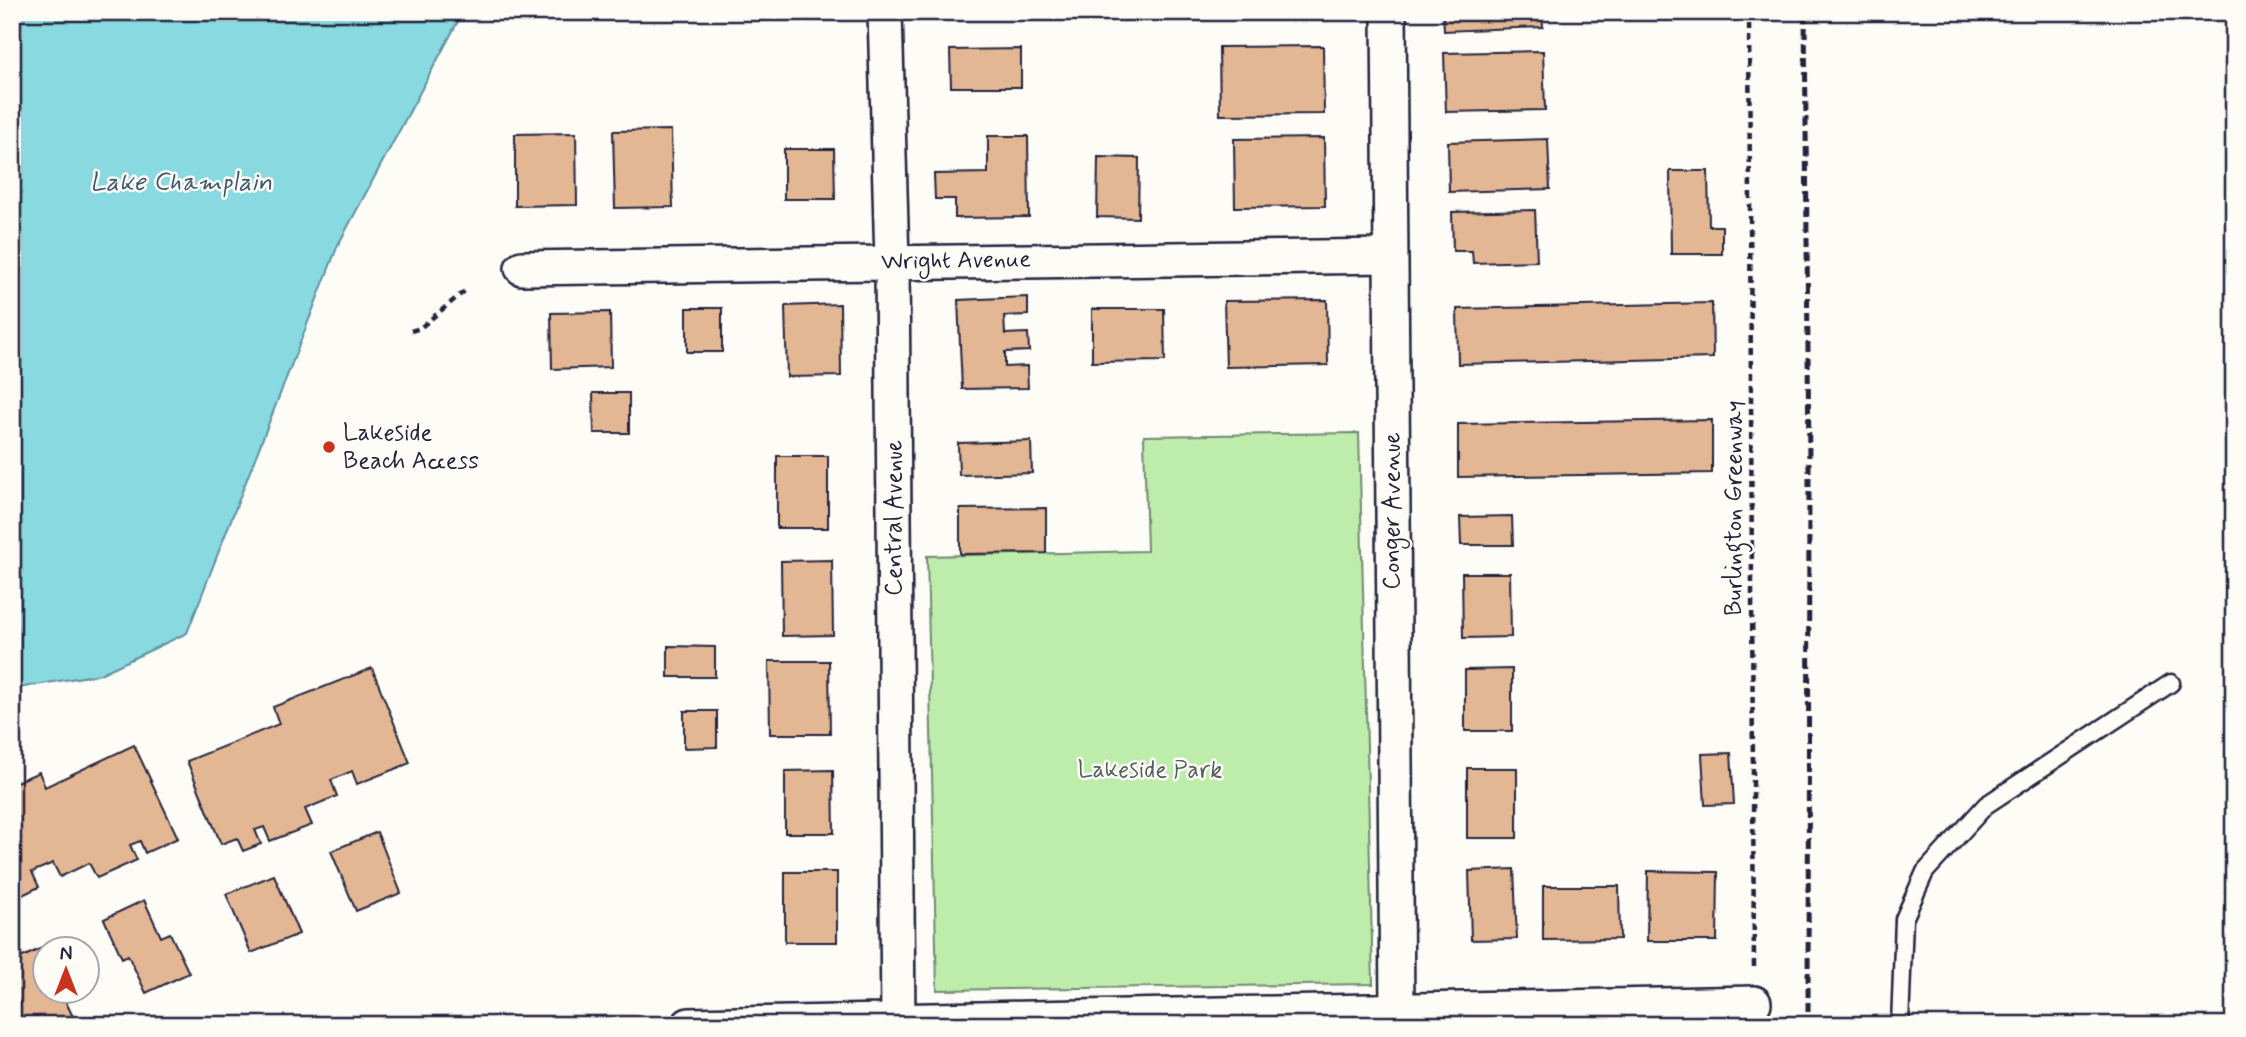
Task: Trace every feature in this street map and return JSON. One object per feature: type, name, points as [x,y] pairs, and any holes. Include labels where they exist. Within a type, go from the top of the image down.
[{"type":"street","name":"Central Avenue","points":[[885,12],[892,262],[898,1023]]},
{"type":"street","name":"Conger Avenue","points":[[1389,12],[1397,1010]]},
{"type":"street","name":"Wright Avenue","points":[[522,268],[1390,256]]},
{"type":"street","points":[[689,1025],[898,1023],[1754,1003]]},
{"type":"lane","points":[[1900,1025],[1904,919],[1925,872],[1986,805],[2171,684]]},
{"type":"path","name":"Burlington Greenway","points":[[1749,12],[1754,1003]]},
{"type":"path","points":[[411,331],[420,328],[466,290]]},
{"type":"green space","name":"Lakeside Park","points":[[1359,433],[1373,984],[937,990],[927,556],[1147,551],[1144,436]]},
{"type":"water","name":"Lake Champlain","points":[[12,12],[463,12],[338,245],[187,633],[100,674],[12,689]]},
{"type":"building","points":[[1443,12],[1542,12],[1543,27],[1444,31]]},
{"type":"building","points":[[1323,46],[1324,114],[1220,115],[1219,47]]},
{"type":"building","points":[[1021,49],[1021,87],[951,87],[950,50]]},
{"type":"building","points":[[1543,51],[1545,110],[1446,112],[1444,53]]},
{"type":"building","points":[[671,130],[673,207],[615,208],[613,131]]},
{"type":"building","points":[[576,133],[577,205],[515,206],[515,134]]},
{"type":"building","points":[[988,136],[1028,136],[1029,217],[955,218],[955,199],[935,199],[934,174],[988,173]]},
{"type":"building","points":[[1324,138],[1325,206],[1235,207],[1234,139]]},
{"type":"building","points":[[1548,139],[1550,189],[1449,192],[1448,142]]},
{"type":"building","points":[[784,149],[834,149],[835,199],[784,199]]},
{"type":"building","points":[[1098,157],[1139,158],[1138,218],[1097,217]]},
{"type":"building","points":[[1670,171],[1708,171],[1709,226],[1722,226],[1722,254],[1671,254]]},
{"type":"building","points":[[1535,210],[1537,261],[1473,263],[1472,251],[1453,251],[1452,212]]},
{"type":"building","points":[[1028,297],[1028,315],[1004,316],[1005,334],[1028,333],[1029,351],[1005,352],[1005,367],[1027,366],[1028,388],[962,389],[958,300]]},
{"type":"building","points":[[1327,300],[1328,365],[1226,367],[1224,301]]},
{"type":"building","points":[[1712,303],[1713,358],[1458,364],[1457,309]]},
{"type":"building","points":[[840,304],[841,376],[787,377],[785,306]]},
{"type":"building","points":[[687,308],[722,308],[722,352],[687,352]]},
{"type":"building","points":[[1092,309],[1164,309],[1165,361],[1092,362]]},
{"type":"building","points":[[610,312],[611,367],[552,369],[551,313]]},
{"type":"building","points":[[593,393],[629,393],[629,433],[594,433]]},
{"type":"building","points":[[1712,420],[1712,473],[1458,477],[1458,424]]},
{"type":"building","points":[[1031,441],[1032,473],[959,475],[958,443]]},
{"type":"building","points":[[777,456],[828,456],[828,528],[777,528]]},
{"type":"building","points":[[1046,508],[1046,553],[960,554],[960,509]]},
{"type":"building","points":[[1512,516],[1513,545],[1461,545],[1460,517]]},
{"type":"building","points":[[832,560],[833,635],[782,636],[781,561]]},
{"type":"building","points":[[1462,573],[1510,573],[1511,637],[1463,638]]},
{"type":"building","points":[[668,646],[715,647],[715,677],[668,677]]},
{"type":"building","points":[[769,661],[829,661],[830,734],[770,734]]},
{"type":"building","points":[[372,668],[410,763],[357,784],[352,771],[331,780],[337,796],[305,809],[312,825],[270,841],[264,827],[255,830],[261,844],[243,851],[237,838],[221,844],[187,761],[279,724],[273,707]]},
{"type":"building","points":[[1512,669],[1512,731],[1465,731],[1465,670]]},
{"type":"building","points":[[684,711],[717,711],[717,747],[684,748]]},
{"type":"building","points":[[134,745],[178,838],[145,853],[140,841],[130,845],[137,860],[97,878],[89,863],[60,877],[53,863],[32,872],[39,887],[12,900],[12,784],[39,772],[45,787]]},
{"type":"building","points":[[1731,753],[1734,804],[1705,805],[1702,754]]},
{"type":"building","points":[[1467,768],[1517,768],[1517,838],[1467,838]]},
{"type":"building","points":[[833,770],[834,833],[785,833],[785,771]]},
{"type":"building","points":[[377,832],[401,893],[356,911],[331,851]]},
{"type":"building","points":[[1514,869],[1517,939],[1471,940],[1469,871]]},
{"type":"building","points":[[1648,871],[1718,872],[1717,941],[1647,941]]},
{"type":"building","points":[[785,872],[837,872],[837,942],[785,942]]},
{"type":"building","points":[[274,875],[299,934],[251,953],[226,894]]},
{"type":"building","points":[[1543,886],[1619,886],[1620,939],[1543,940]]},
{"type":"building","points":[[144,900],[161,937],[170,933],[189,973],[146,993],[128,955],[122,958],[104,919]]},
{"type":"building","points":[[32,953],[32,1006],[68,1006],[77,1025],[23,1025],[14,1007],[20,1004],[12,988],[12,962]]},
{"type":"railway","points":[[1805,12],[1809,464],[1808,1025]]},
{"type":"place","name":"Lakeside Beach Access","points":[[329,447]]}]
